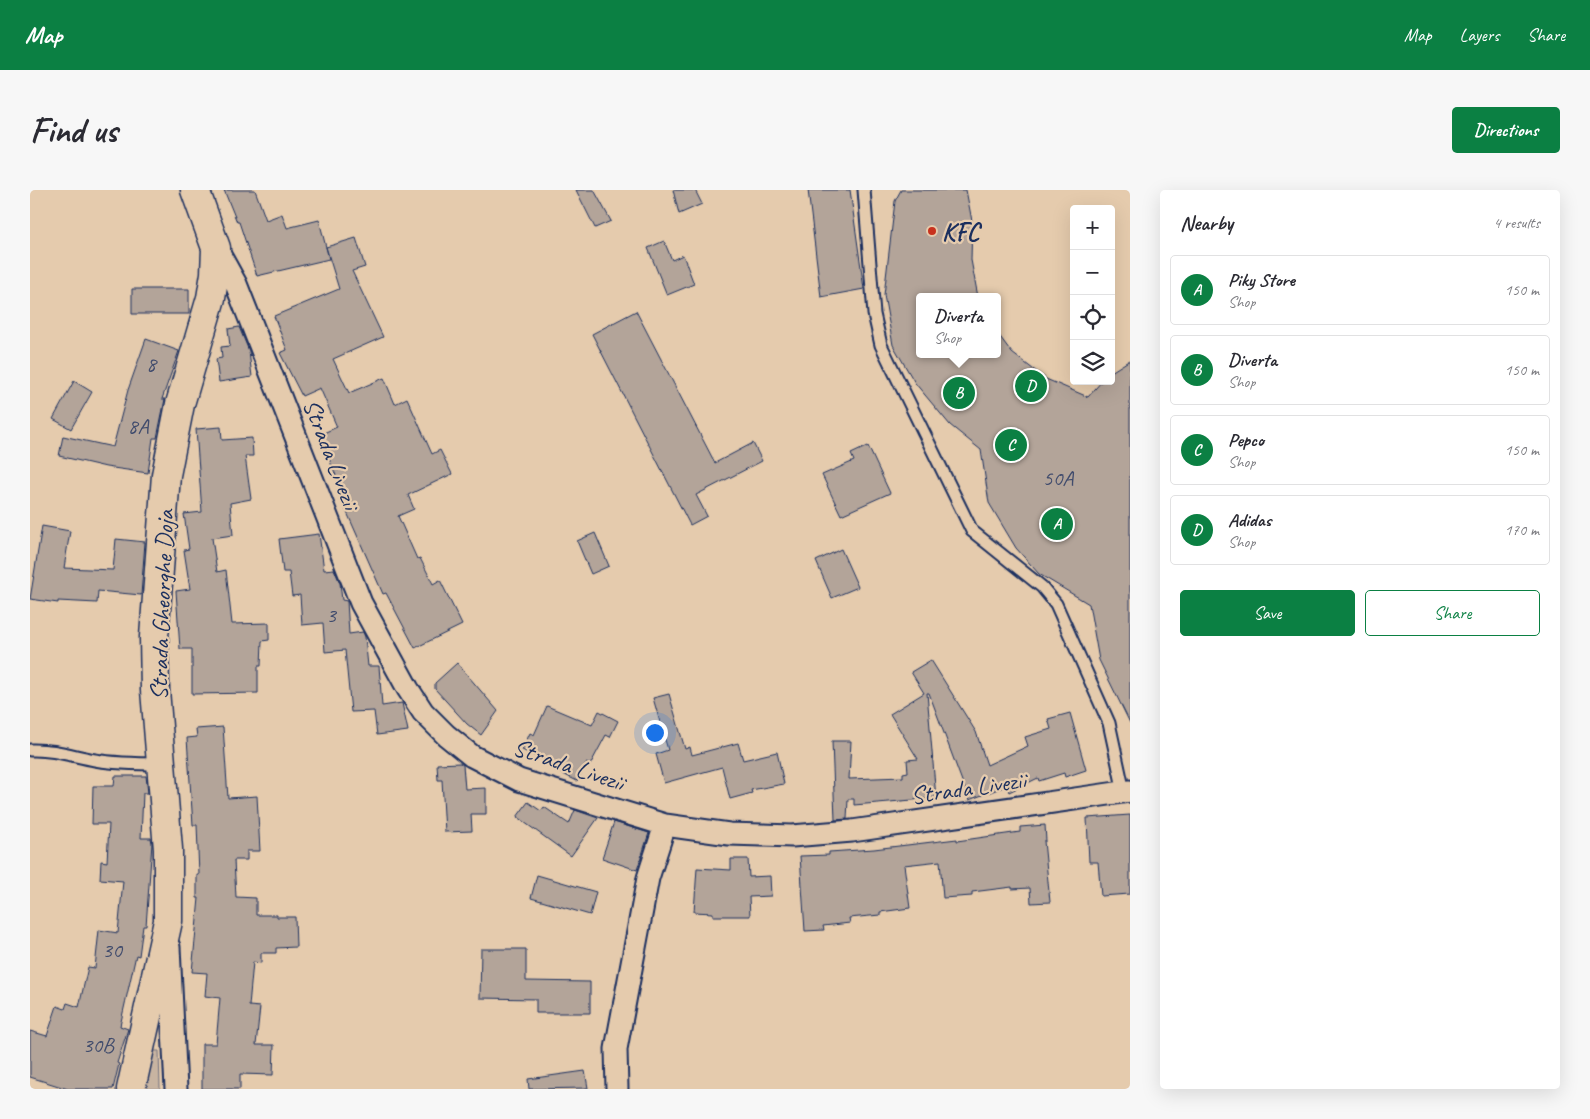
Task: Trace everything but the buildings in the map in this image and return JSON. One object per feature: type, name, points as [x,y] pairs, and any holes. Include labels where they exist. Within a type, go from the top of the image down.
[{"type":"street","name":"Strada Gheorghe Doja","points":[[176,1089],[168,921],[168,849],[163,764],[155,690],[154,637],[166,475],[180,404],[211,298],[215,274],[216,248],[194,190]]},
{"type":"street","name":"Strada Livezii","points":[[216,248],[236,284],[362,603],[408,689],[423,712],[446,735],[472,756],[519,780],[665,825],[729,834],[792,836],[852,831],[1127,792]]},
{"type":"street","points":[[617,1089],[616,1049],[648,878],[665,825]]},
{"type":"street","points":[[131,1089],[168,921]]},
{"type":"lane","points":[[864,190],[874,314],[881,345],[972,531],[1042,587],[1056,604],[1109,722],[1127,792]]},
{"type":"lane","points":[[30,750],[45,749],[95,760],[126,764],[163,764]]},
{"type":"shaded area","points":[[149,1051],[159,1051],[160,1089],[142,1089]]},
{"type":"place","name":"KFC","points":[[932,231]]},
{"type":"place","name":"Adidas","points":[[1031,386]]},
{"type":"place","name":"Diverta","points":[[959,393]]},
{"type":"place","name":"Pepco","points":[[1011,445]]},
{"type":"place","name":"Piky Store","points":[[1057,524]]}]
